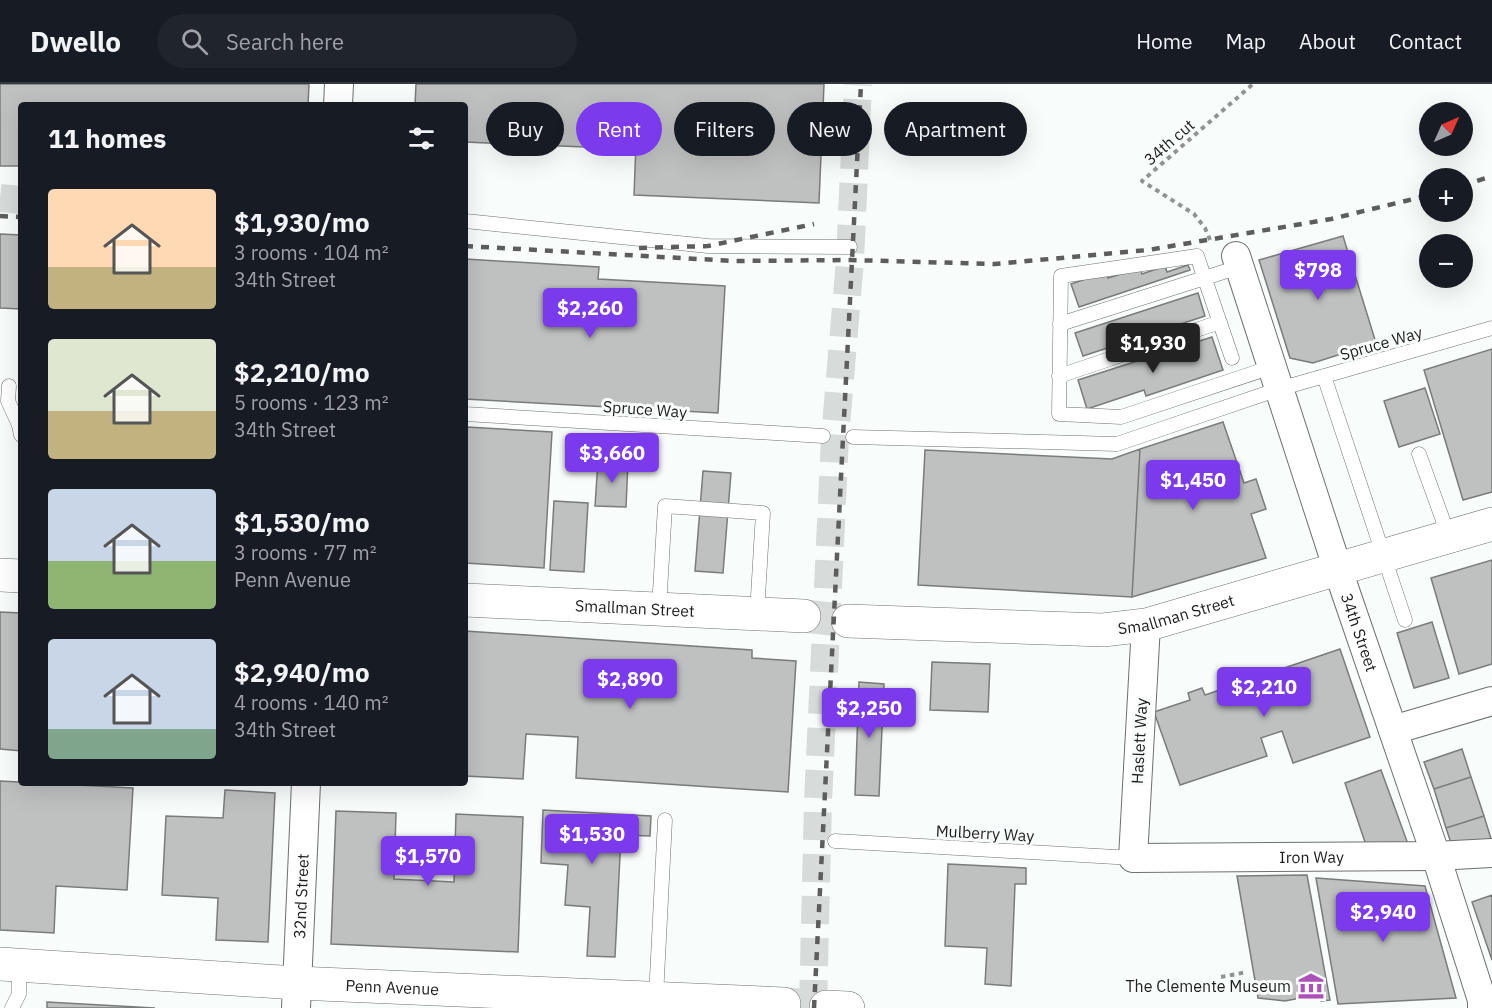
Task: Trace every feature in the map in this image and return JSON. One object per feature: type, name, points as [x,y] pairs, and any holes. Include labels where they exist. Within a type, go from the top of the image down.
[{"type":"street","points":[[338,102],[339,84]]},
{"type":"street","name":"34th Street","points":[[1232,265],[1275,378],[1436,856],[1482,1000],[1482,1008]]},
{"type":"street","name":"Smallman Street","points":[[848,621],[1103,630],[1146,625],[1492,524]]},
{"type":"street","points":[[0,575],[18,576]]},
{"type":"street","name":"Smallman Street","points":[[468,600],[804,615]]},
{"type":"street","name":"Haslett Way","points":[[1133,858],[1146,625]]},
{"type":"street","points":[[1393,730],[1492,701]]},
{"type":"street","name":"32nd Street","points":[[297,996],[306,786]]},
{"type":"street","name":"Iron Way","points":[[1133,858],[1492,854]]},
{"type":"street","name":"Penn Avenue","points":[[9,964],[297,996],[656,997],[784,1004]]},
{"type":"lane","points":[[468,221],[708,246],[850,248]]},
{"type":"lane","points":[[1232,358],[1197,256],[1061,276],[1059,414],[1121,417],[1275,378]]},
{"type":"lane","points":[[1060,324],[1204,278],[1232,265]]},
{"type":"lane","points":[[1059,376],[1220,322]]},
{"type":"lane","name":"Spruce Way","points":[[1275,378],[1324,376],[1492,328]]},
{"type":"lane","points":[[1324,376],[1406,620]]},
{"type":"lane","points":[[853,437],[1116,444],[1275,378]]},
{"type":"lane","points":[[10,386],[8,401],[18,423]]},
{"type":"lane","name":"Spruce Way","points":[[468,414],[824,436]]},
{"type":"lane","points":[[1419,454],[1449,537]]},
{"type":"lane","points":[[659,609],[665,506],[763,513],[757,613]]},
{"type":"lane","points":[[656,997],[665,820]]},
{"type":"lane","name":"Mulberry Way","points":[[835,841],[1133,858]]},
{"type":"lane","points":[[9,964],[19,994],[12,1008]]},
{"type":"path","name":"34th cut","points":[[1232,265],[1194,214],[1142,181],[1253,84]]},
{"type":"path","points":[[1221,977],[1247,972]]},
{"type":"building","points":[[0,84],[309,84],[308,102],[18,102],[18,166],[0,166]]},
{"type":"building","points":[[416,84],[824,84],[823,102],[787,102],[787,156],[821,156],[819,203],[634,195],[636,156],[662,156],[662,102],[576,102],[576,147],[564,146],[564,102],[486,102],[486,143],[468,142],[468,102],[415,102]]},
{"type":"building","points":[[0,234],[18,235],[18,309],[0,308]]},
{"type":"building","points":[[1343,236],[1376,343],[1313,363],[1290,358],[1259,260]]},
{"type":"building","points":[[468,259],[599,267],[598,279],[725,286],[718,413],[468,399]]},
{"type":"building","points":[[1188,265],[1190,270],[1079,307],[1071,284],[1106,272],[1108,278],[1140,268],[1142,274],[1165,266],[1167,272]]},
{"type":"building","points":[[1198,293],[1205,316],[1083,356],[1075,333]]},
{"type":"building","points":[[1212,337],[1223,370],[1146,396],[1144,390],[1087,409],[1078,380]]},
{"type":"building","points":[[1492,349],[1492,492],[1463,500],[1424,370]]},
{"type":"building","points":[[1425,388],[1440,434],[1399,447],[1384,401]]},
{"type":"building","points":[[1223,422],[1244,483],[1256,479],[1266,509],[1251,514],[1266,558],[1132,597],[1140,449]]},
{"type":"building","points":[[468,427],[552,432],[544,568],[468,563]]},
{"type":"building","points":[[1140,449],[1132,597],[918,585],[925,450],[1112,459]]},
{"type":"building","points":[[598,461],[628,463],[626,507],[595,506]]},
{"type":"building","points":[[703,471],[731,473],[723,573],[695,571]]},
{"type":"building","points":[[554,501],[588,503],[584,572],[550,570]]},
{"type":"building","points":[[1492,560],[1492,664],[1459,674],[1431,578]]},
{"type":"building","points":[[0,612],[18,613],[18,751],[0,749]]},
{"type":"building","points":[[1432,622],[1449,678],[1414,688],[1397,633]]},
{"type":"building","points":[[468,631],[752,650],[752,658],[796,661],[788,792],[576,778],[578,737],[526,734],[523,779],[468,776]]},
{"type":"building","points":[[1340,649],[1370,737],[1293,763],[1282,731],[1261,738],[1267,756],[1180,785],[1154,712],[1190,700],[1188,693],[1202,688],[1205,695]]},
{"type":"building","points":[[932,662],[990,664],[988,712],[930,710]]},
{"type":"building","points":[[859,682],[884,684],[879,796],[855,795]]},
{"type":"building","points":[[1462,749],[1471,777],[1434,789],[1424,762]]},
{"type":"building","points":[[1381,770],[1408,844],[1367,848],[1345,783]]},
{"type":"building","points":[[1471,777],[1484,816],[1446,828],[1434,789]]},
{"type":"building","points":[[0,781],[18,782],[18,786],[133,788],[127,890],[56,886],[54,933],[0,930]]},
{"type":"building","points":[[225,790],[275,793],[268,942],[216,940],[218,898],[162,895],[166,816],[223,818]]},
{"type":"building","points":[[543,810],[651,816],[650,836],[621,835],[615,957],[587,956],[590,907],[565,905],[568,865],[541,863]]},
{"type":"building","points":[[336,811],[396,813],[394,879],[454,882],[456,814],[523,817],[518,952],[331,944]]},
{"type":"building","points":[[1484,816],[1492,842],[1451,843],[1446,828]]},
{"type":"building","points":[[948,864],[1026,868],[1026,884],[1015,884],[1011,986],[985,984],[987,948],[945,946]]},
{"type":"building","points":[[1307,875],[1330,1000],[1321,1001],[1316,995],[1285,1001],[1258,998],[1237,876]]},
{"type":"building","points":[[1316,878],[1425,886],[1456,998],[1338,1004]]},
{"type":"building","points":[[1492,895],[1492,960],[1472,902]]},
{"type":"building","points":[[47,1002],[155,1008],[47,1008]]},
{"type":"tunnel","points":[[813,1008],[818,802],[835,437],[850,260],[858,84]]},
{"type":"tunnel","points":[[0,198],[18,200]]},
{"type":"tunnel","points":[[804,616],[848,621]]},
{"type":"tunnel","points":[[784,1004],[826,1007]]},
{"type":"railway","points":[[814,1008],[861,84]]},
{"type":"railway","points":[[1473,182],[1492,176]]},
{"type":"railway","points":[[468,246],[734,261],[850,260],[995,264],[1148,250],[1331,219],[1419,198]]},
{"type":"railway","points":[[0,216],[18,217]]},
{"type":"railway","points":[[639,248],[708,246],[814,224]]},
{"type":"place","name":"The Clemente Museum","points":[[1311,986]]}]
